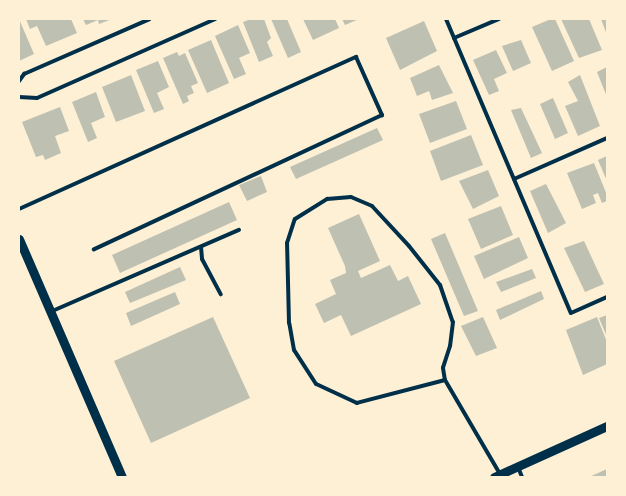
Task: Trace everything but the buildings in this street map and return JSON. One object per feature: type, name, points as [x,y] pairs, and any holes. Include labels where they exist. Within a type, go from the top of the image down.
[{"type":"street","points":[[19,239],[122,477]]},
{"type":"street","points":[[497,476],[607,426]]},
{"type":"lane","points":[[19,81],[24,74],[150,19]]},
{"type":"lane","points":[[19,98],[37,98],[214,19]]},
{"type":"lane","points":[[446,19],[571,313],[607,297]]},
{"type":"lane","points":[[454,38],[499,19]]},
{"type":"lane","points":[[19,209],[356,57],[382,115],[94,249]]},
{"type":"lane","points":[[514,179],[607,138]]},
{"type":"lane","points":[[445,380],[356,403],[316,384],[294,350],[289,323],[286,243],[295,219],[327,199],[351,197],[372,206],[409,246],[440,285],[453,322],[450,346],[443,368],[445,380],[497,476]]},
{"type":"lane","points":[[50,312],[240,230]]},
{"type":"lane","points":[[201,247],[202,259],[221,294]]},
{"type":"lane","points":[[518,466],[522,477]]}]
